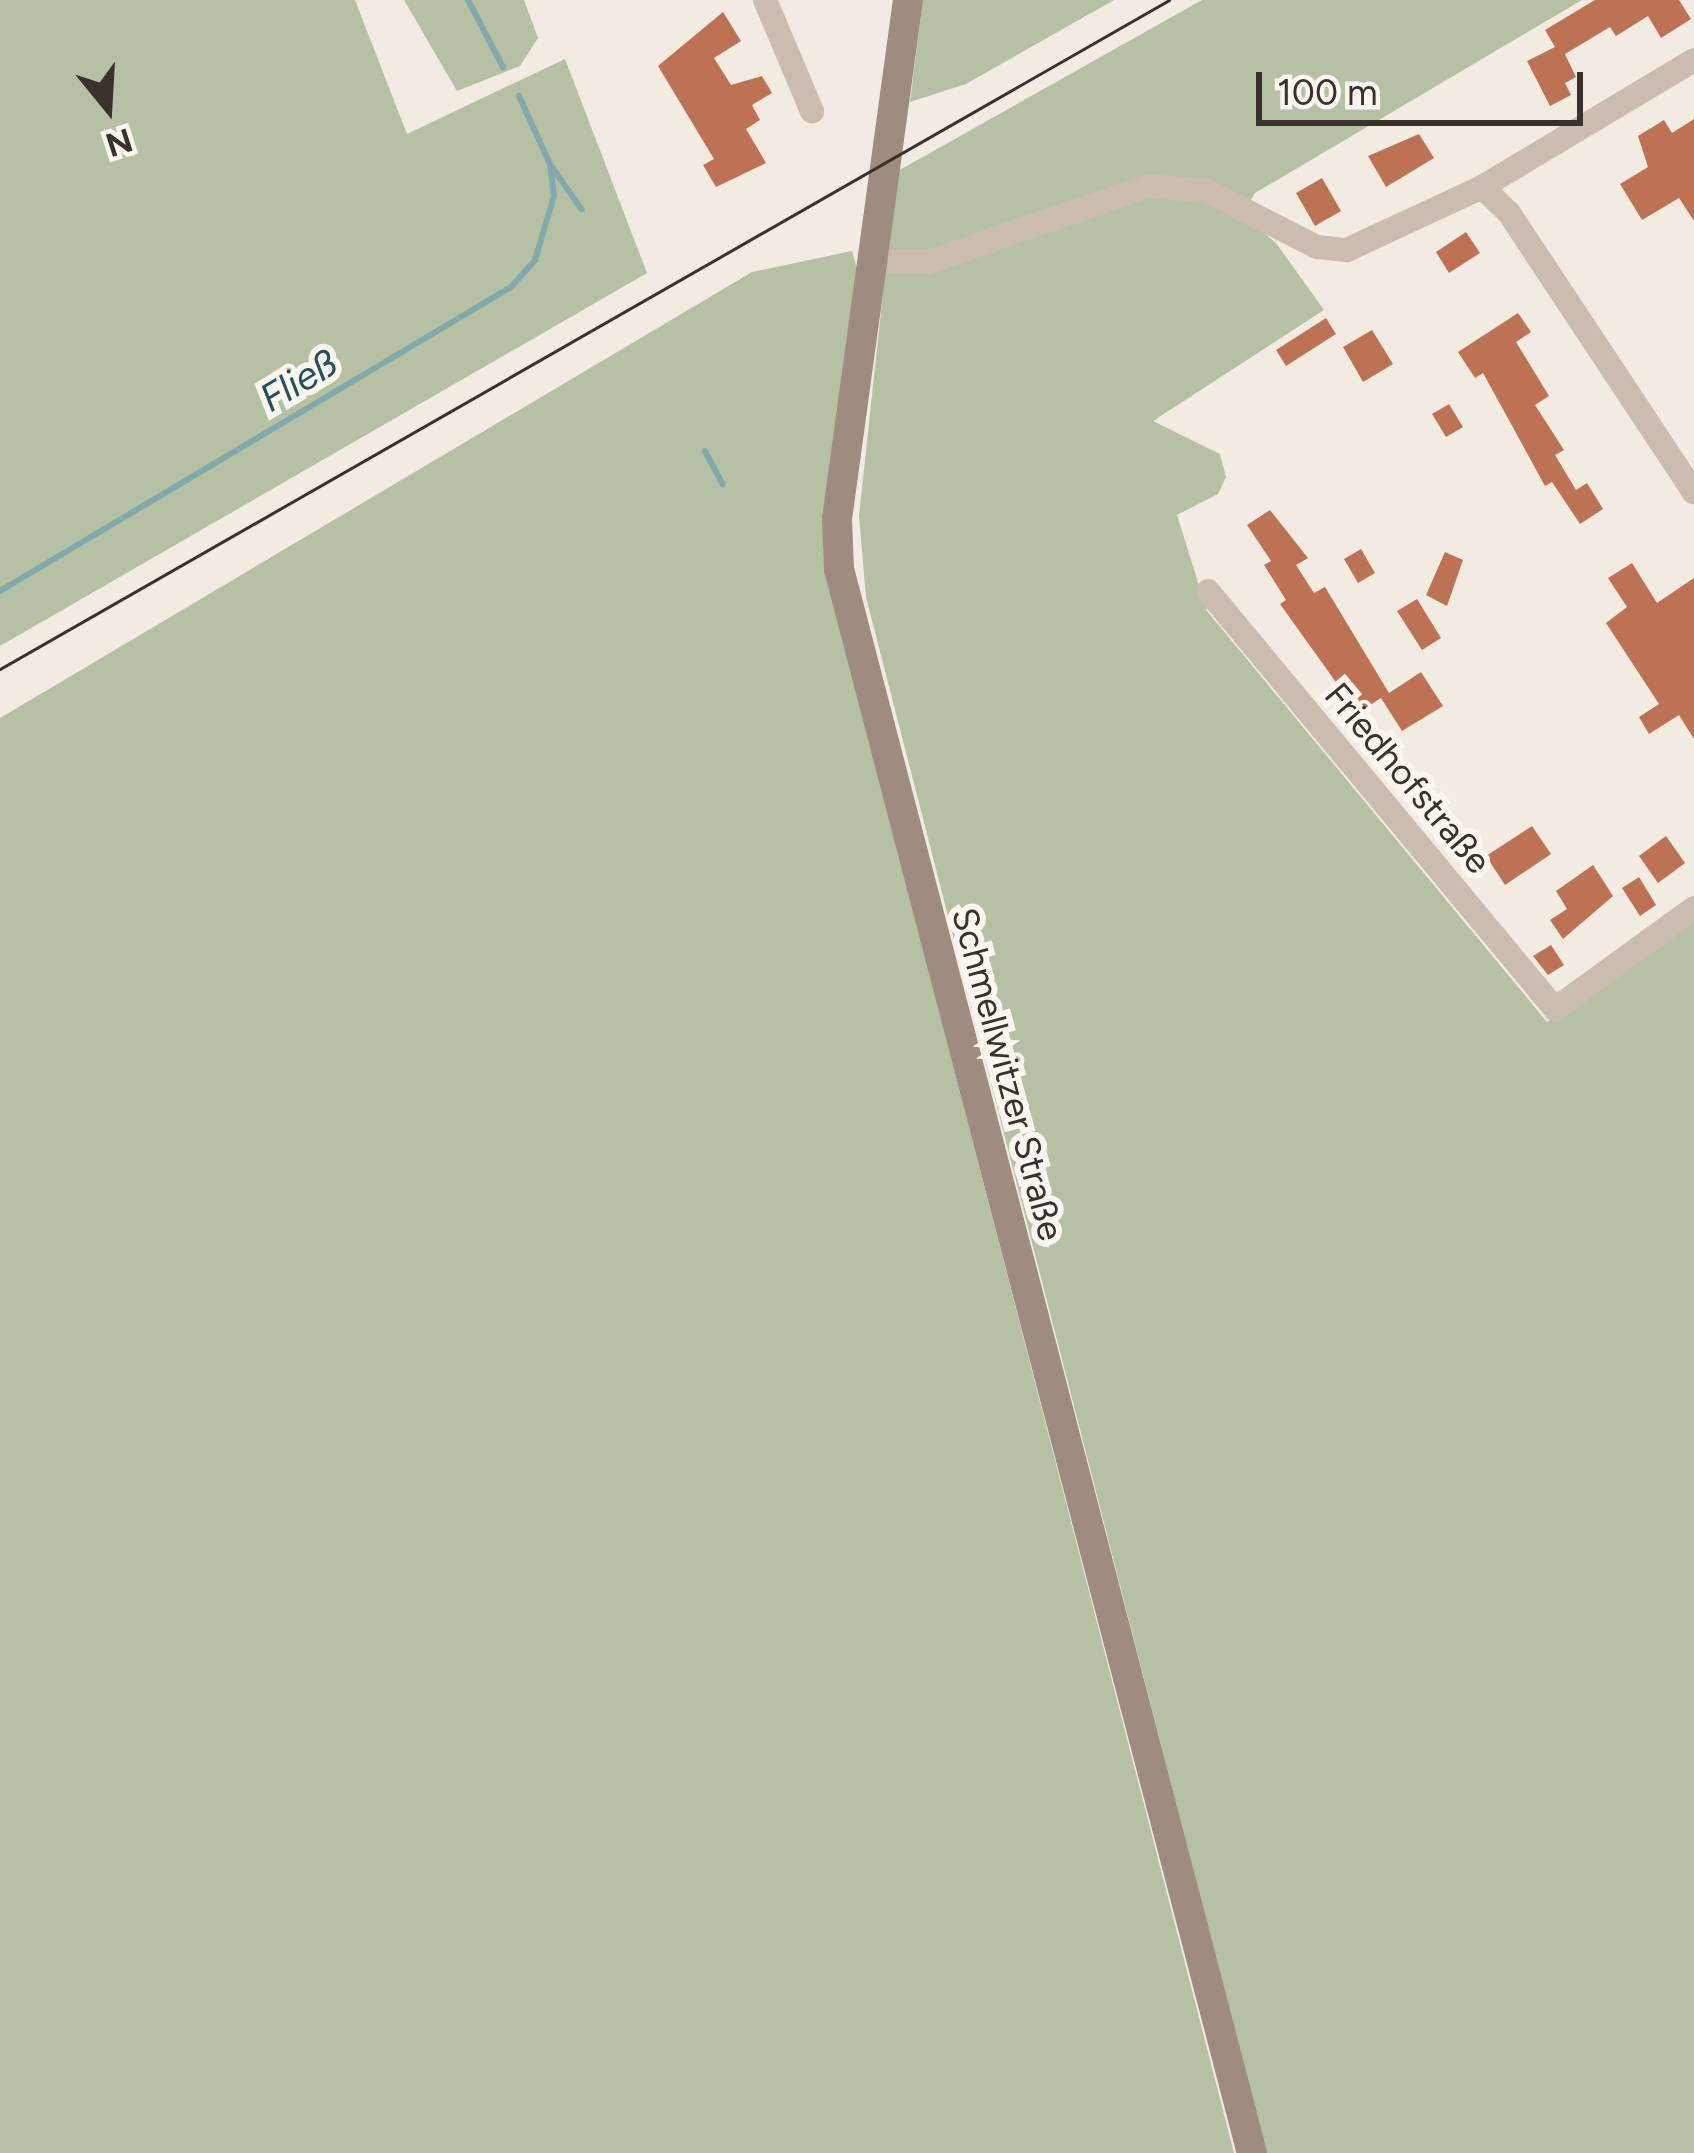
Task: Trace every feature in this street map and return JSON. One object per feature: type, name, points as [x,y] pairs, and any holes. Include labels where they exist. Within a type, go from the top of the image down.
[{"type":"street","points":[[765,0],[812,111]]},
{"type":"street","name":"Schmellwitzer Straße","points":[[908,0],[837,518],[839,569],[1252,2153]]},
{"type":"street","points":[[874,262],[928,262],[1149,186],[1207,191],[1317,247],[1347,250],[1482,188],[1694,60]]},
{"type":"street","points":[[1482,188],[1508,213],[1694,492]]},
{"type":"street","name":"Friedhofstraße","points":[[1208,591],[1556,1009],[1694,908]]},
{"type":"green space","points":[[0,0],[355,0],[407,134],[565,59],[647,273],[0,646]]},
{"type":"green space","points":[[404,0],[524,0],[538,38],[520,66],[457,91]]},
{"type":"green space","points":[[923,0],[1114,0],[966,84],[910,102]]},
{"type":"green space","points":[[1202,0],[1582,0],[1255,193],[1242,215],[1276,243],[1324,310],[1153,421],[1220,454],[1226,477],[1218,494],[1177,515],[1207,611],[1547,1022],[1694,922],[1694,2153],[1266,2153],[866,597],[859,516],[896,172]]},
{"type":"green space","points":[[852,251],[858,272],[838,620],[1234,2153],[0,2153],[0,718],[752,272]]},
{"type":"building","points":[[1595,0],[1679,0],[1691,19],[1661,38],[1648,16],[1616,36],[1610,27],[1565,54],[1576,77],[1565,83],[1571,95],[1550,106],[1527,61],[1555,47],[1545,30]]},
{"type":"building","points":[[723,12],[741,41],[714,58],[731,85],[762,76],[772,93],[752,105],[760,120],[746,129],[766,163],[716,187],[703,165],[714,159],[658,66]]},
{"type":"building","points":[[1694,119],[1694,221],[1679,198],[1642,220],[1620,184],[1648,167],[1638,136],[1664,120],[1672,133]]},
{"type":"building","points":[[1419,134],[1434,158],[1386,187],[1368,156]]},
{"type":"building","points":[[1322,178],[1341,211],[1315,226],[1296,193]]},
{"type":"building","points":[[1466,232],[1480,253],[1449,273],[1436,252]]},
{"type":"building","points":[[1518,313],[1531,332],[1516,342],[1549,396],[1535,405],[1564,450],[1555,455],[1576,490],[1587,483],[1603,509],[1580,524],[1552,482],[1545,486],[1483,373],[1475,378],[1458,352]]},
{"type":"building","points":[[1326,318],[1336,334],[1286,366],[1276,350]]},
{"type":"building","points":[[1372,330],[1393,364],[1363,382],[1343,347]]},
{"type":"building","points":[[1449,404],[1463,427],[1446,437],[1432,414]]},
{"type":"building","points":[[1270,510],[1308,558],[1296,565],[1314,593],[1325,587],[1389,693],[1421,672],[1443,706],[1402,731],[1381,698],[1387,694],[1364,709],[1355,694],[1348,699],[1280,604],[1286,600],[1264,565],[1271,561],[1247,525]]},
{"type":"building","points":[[1361,549],[1375,573],[1358,583],[1344,559]]},
{"type":"building","points":[[1445,552],[1463,560],[1447,606],[1426,595]]},
{"type":"building","points":[[1632,563],[1657,603],[1694,578],[1694,739],[1679,715],[1649,734],[1639,717],[1659,704],[1606,623],[1627,607],[1608,578]]},
{"type":"building","points":[[1417,599],[1441,638],[1422,650],[1397,611]]},
{"type":"building","points":[[1532,826],[1551,854],[1505,885],[1486,856]]},
{"type":"building","points":[[1666,836],[1685,863],[1658,883],[1639,856]]},
{"type":"building","points":[[1593,865],[1613,896],[1563,939],[1550,920],[1567,909],[1556,891]]},
{"type":"building","points":[[1639,877],[1656,905],[1640,916],[1622,888]]},
{"type":"building","points":[[1551,945],[1564,965],[1548,975],[1533,956]]},
{"type":"waterway","name":"Fließ","points":[[468,0],[503,67]]},
{"type":"waterway","name":"Fließ","points":[[0,591],[511,287],[535,260],[554,196],[550,164],[519,96]]},
{"type":"waterway","name":"Fließ","points":[[552,167],[582,210]]},
{"type":"waterway","name":"Fließ","points":[[705,451],[723,485]]},
{"type":"tram line","points":[[0,669],[1169,0]]}]
